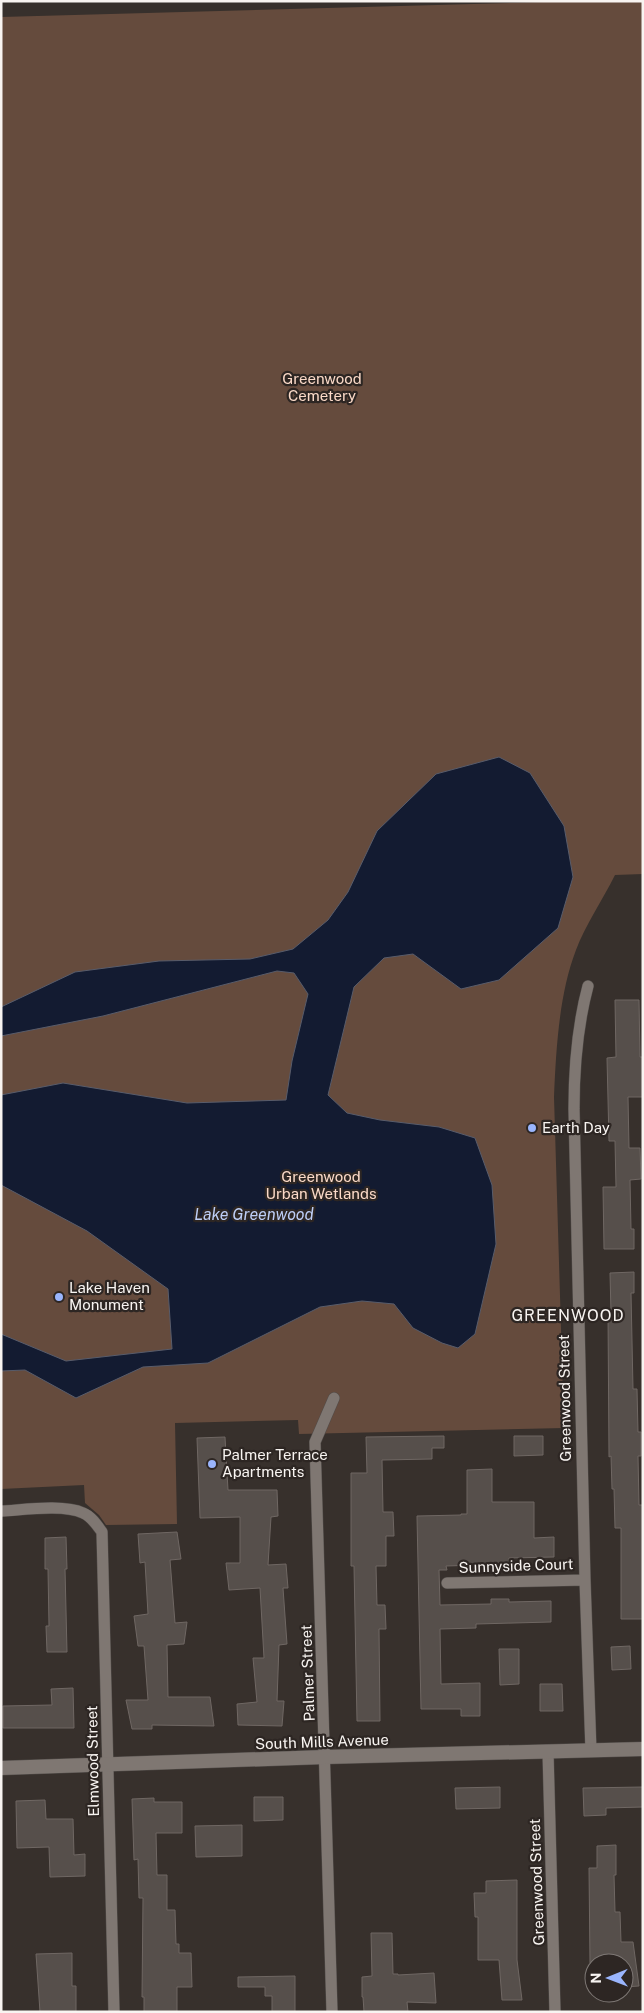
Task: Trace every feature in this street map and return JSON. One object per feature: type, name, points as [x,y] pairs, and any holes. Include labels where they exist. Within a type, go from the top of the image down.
[{"type":"street","name":"Greenwood Street","points":[[588,986],[578,1031],[574,1070],[574,1109],[591,1751]]},
{"type":"street","name":"Palmer Street","points":[[332,2012],[315,1442],[334,1398]]},
{"type":"street","name":"Elmwood Street","points":[[1,1511],[62,1509],[77,1511],[86,1514],[102,1532],[114,2012]]},
{"type":"street","name":"Sunnyside Court","points":[[447,1583],[585,1580]]},
{"type":"street","name":"South Mills Avenue","points":[[1,1768],[643,1749]]},
{"type":"street","name":"Greenwood Street","points":[[548,1752],[555,2012]]},
{"type":"green space","name":"Greenwood Cemetery","points":[[579,1],[643,1],[643,874],[615,875],[576,950],[570,967],[559,1022],[554,1097],[564,1428],[299,1434],[298,1420],[175,1423],[177,1524],[106,1525],[99,1515],[85,1503],[84,1485],[1,1489],[1,17]]},
{"type":"water","name":"Lake Greenwood","points":[[499,757],[530,773],[564,826],[573,877],[558,928],[499,980],[461,989],[413,954],[384,958],[354,987],[328,1095],[347,1113],[380,1120],[439,1127],[475,1138],[492,1185],[496,1244],[475,1334],[458,1348],[442,1343],[413,1328],[394,1304],[362,1301],[320,1307],[208,1363],[143,1367],[76,1398],[25,1370],[1,1371],[1,1334],[66,1361],[172,1349],[168,1289],[87,1231],[1,1185],[1,1095],[63,1083],[187,1103],[286,1100],[292,1061],[308,994],[294,973],[277,971],[103,1016],[1,1036],[1,1007],[75,972],[159,961],[250,959],[293,949],[328,920],[348,892],[377,831],[436,774]]},
{"type":"building","points":[[615,1000],[639,1000],[640,1057],[643,1057],[643,1097],[628,1097],[629,1148],[640,1148],[641,1179],[630,1180],[631,1229],[634,1229],[634,1249],[604,1249],[603,1187],[616,1187],[615,1141],[609,1141],[607,1058],[616,1057]]},
{"type":"building","points":[[634,1272],[634,1293],[631,1293],[633,1389],[637,1389],[638,1432],[641,1432],[641,1456],[638,1456],[639,1505],[643,1505],[643,1619],[621,1619],[621,1528],[615,1528],[614,1489],[612,1489],[611,1456],[609,1457],[608,1313],[611,1313],[610,1273]]},
{"type":"building","points":[[444,1436],[444,1448],[432,1448],[432,1459],[382,1460],[383,1512],[393,1512],[394,1536],[386,1536],[386,1566],[376,1566],[377,1605],[385,1605],[386,1629],[379,1629],[380,1721],[357,1721],[354,1566],[351,1566],[351,1473],[367,1473],[366,1437]]},
{"type":"building","points":[[514,1436],[543,1436],[543,1455],[514,1456]]},
{"type":"building","points":[[225,1437],[228,1490],[277,1490],[278,1516],[271,1517],[268,1565],[286,1564],[288,1588],[283,1588],[287,1644],[279,1645],[277,1701],[284,1701],[282,1726],[238,1725],[237,1704],[257,1702],[253,1658],[264,1658],[260,1588],[229,1590],[226,1563],[240,1563],[240,1517],[200,1518],[197,1438]]},
{"type":"building","points":[[492,1469],[492,1502],[534,1502],[534,1538],[554,1537],[554,1557],[509,1558],[509,1564],[446,1566],[447,1570],[439,1570],[440,1605],[491,1604],[491,1599],[509,1599],[509,1602],[551,1601],[551,1622],[476,1624],[476,1628],[440,1629],[441,1684],[480,1683],[480,1716],[461,1716],[461,1709],[421,1709],[417,1516],[467,1514],[467,1470]]},
{"type":"building","points":[[177,1532],[181,1559],[170,1560],[175,1623],[187,1622],[184,1644],[167,1645],[168,1697],[210,1697],[214,1726],[152,1725],[152,1729],[132,1729],[126,1700],[148,1700],[144,1646],[138,1646],[134,1616],[148,1614],[145,1562],[140,1563],[138,1534]]},
{"type":"building","points":[[66,1537],[67,1652],[47,1652],[46,1626],[49,1626],[48,1569],[45,1569],[45,1538]]},
{"type":"building","points":[[630,1646],[631,1669],[612,1670],[611,1647]]},
{"type":"building","points":[[499,1649],[519,1649],[519,1684],[500,1685]]},
{"type":"building","points":[[540,1684],[562,1684],[563,1711],[540,1711]]},
{"type":"building","points":[[73,1688],[74,1728],[3,1728],[3,1706],[52,1705],[51,1689]]},
{"type":"building","points":[[500,1787],[500,1808],[456,1809],[455,1788]]},
{"type":"building","points":[[643,1787],[643,1807],[606,1808],[606,1815],[584,1816],[583,1788]]},
{"type":"building","points":[[254,1797],[283,1797],[283,1820],[254,1821]]},
{"type":"building","points":[[154,1798],[154,1802],[182,1802],[182,1833],[156,1833],[157,1875],[167,1875],[167,1910],[175,1910],[176,1944],[179,1944],[179,1953],[191,1953],[192,1987],[177,1987],[177,2012],[144,2012],[144,1997],[142,1997],[143,1898],[139,1898],[138,1859],[134,1860],[132,1799]]},
{"type":"building","points":[[45,1800],[46,1819],[73,1819],[74,1855],[85,1854],[85,1876],[50,1877],[49,1847],[17,1848],[16,1801]]},
{"type":"building","points":[[242,1825],[242,1856],[196,1857],[195,1826]]},
{"type":"building","points":[[616,1845],[616,1875],[614,1875],[615,1912],[620,1912],[621,1942],[633,1942],[639,1986],[634,1986],[634,1953],[590,1953],[589,1868],[597,1868],[597,1846]]},
{"type":"building","points":[[517,1880],[517,1960],[522,2000],[502,2000],[499,1960],[478,1960],[478,1917],[475,1917],[474,1893],[486,1893],[486,1881]]},
{"type":"building","points":[[371,1933],[392,1933],[393,1974],[434,1973],[436,2003],[407,2002],[408,2012],[364,2012],[362,1977],[372,1976]]},
{"type":"building","points":[[72,1953],[72,1986],[76,1986],[76,2012],[40,2012],[36,1954]]},
{"type":"building","points":[[295,1976],[295,2012],[272,2012],[272,1996],[265,1996],[265,1987],[238,1987],[238,1977]]},
{"type":"place","name":"Earth Day","points":[[532,1128]]},
{"type":"place","name":"Lake Haven Monument","points":[[59,1297]]},
{"type":"place","name":"Palmer Terrace Apartments","points":[[212,1464]]},
{"type":"district","name":"GREENWOOD","points":[[568,1315]]},
{"type":"park label","name":"Greenwood Urban Wetlands","points":[[321,1186]]}]
